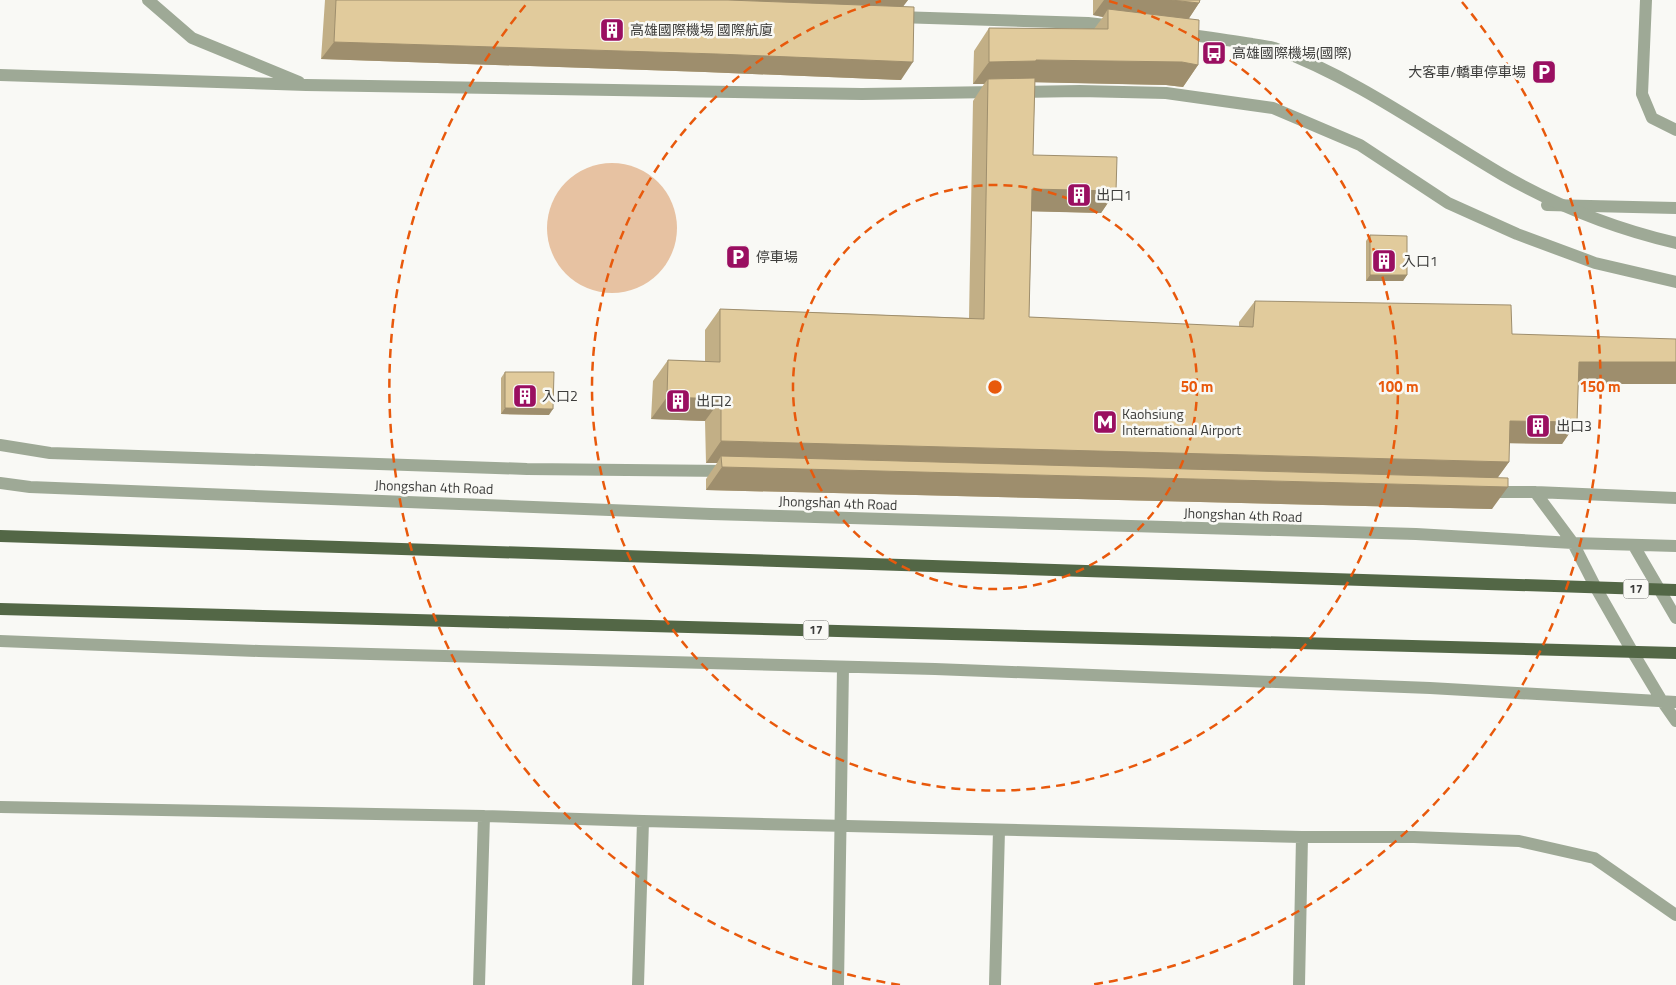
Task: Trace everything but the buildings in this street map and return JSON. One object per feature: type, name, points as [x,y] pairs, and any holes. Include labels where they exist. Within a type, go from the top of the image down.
[{"type":"main road","name":"17","points":[[0,536],[1676,590]]},
{"type":"main road","name":"17","points":[[0,609],[1676,653]]},
{"type":"street","points":[[148,0],[192,38],[306,85]]},
{"type":"street","points":[[1646,0],[1642,94],[1652,118],[1676,130]]},
{"type":"street","points":[[887,16],[1088,23],[1126,27]]},
{"type":"street","points":[[1172,33],[1228,39],[1272,47],[1317,66],[1380,100],[1506,176],[1581,214],[1641,234],[1676,242]]},
{"type":"street","points":[[0,75],[306,85],[862,94],[1080,91],[1166,93],[1273,108],[1360,145],[1448,203],[1517,234],[1595,263],[1676,282]]},
{"type":"street","points":[[1547,205],[1676,208]]},
{"type":"street","points":[[0,445],[50,453],[517,469],[736,471]]},
{"type":"street","name":"Jhongshan 4th Road","points":[[0,483],[30,487],[711,514],[1406,534],[1634,546],[1676,546]]},
{"type":"street","points":[[1479,492],[1535,492],[1676,498]]},
{"type":"street","points":[[1535,492],[1573,543],[1632,651],[1676,721]]},
{"type":"street","points":[[1634,546],[1676,618]]},
{"type":"street","points":[[0,642],[279,652],[844,667],[1430,688],[1676,702]]},
{"type":"street","points":[[838,985],[844,667]]},
{"type":"street","points":[[0,807],[484,816],[643,822],[1302,837],[1414,837],[1519,841],[1594,858],[1676,916]]},
{"type":"street","points":[[479,985],[484,816]]},
{"type":"street","points":[[638,985],[643,822]]},
{"type":"street","points":[[995,985],[999,830]]},
{"type":"street","points":[[1299,985],[1302,837]]},
{"type":"shaded area","points":[[612,163],[625,164],[637,168],[658,182],[672,203],[676,215],[676,241],[672,253],[658,274],[637,288],[625,292],[612,293],[599,292],[587,288],[566,274],[552,253],[548,241],[547,228],[548,215],[552,203],[566,182],[587,168],[599,164]]},
{"type":"place","name":"高雄國際機場 國際航廈","points":[[612,30]]},
{"type":"place","name":"高雄國際機場(國際)","points":[[1214,53]]},
{"type":"place","name":"大客車/轎車停車場","points":[[1544,72]]},
{"type":"place","name":"出口1","points":[[1079,195]]},
{"type":"place","name":"停車場","points":[[738,257]]},
{"type":"place","name":"入口1","points":[[1384,261]]},
{"type":"place","name":"入口2","points":[[525,396]]},
{"type":"place","name":"出口2","points":[[678,401]]},
{"type":"place","name":"Kaohsiung International Airport","points":[[1105,422]]},
{"type":"place","name":"出口3","points":[[1538,426]]}]
